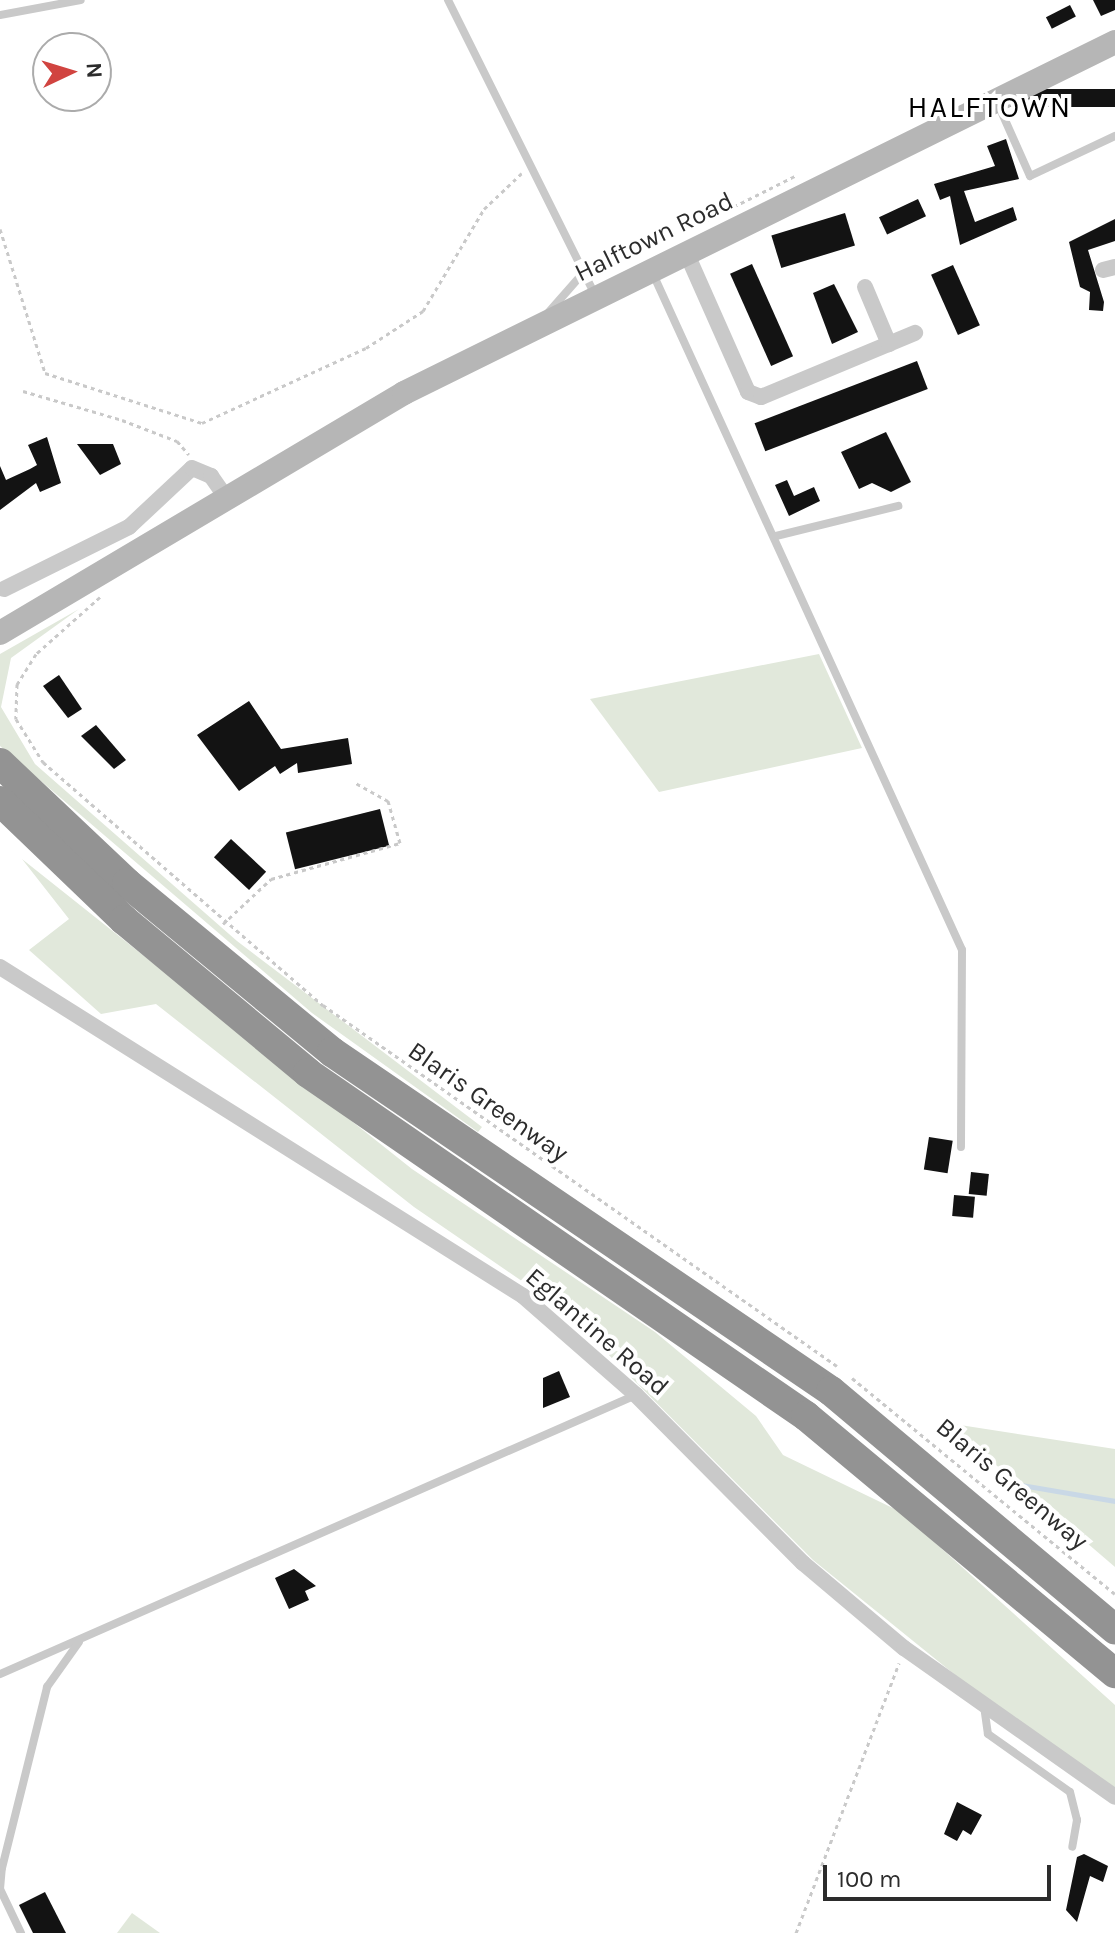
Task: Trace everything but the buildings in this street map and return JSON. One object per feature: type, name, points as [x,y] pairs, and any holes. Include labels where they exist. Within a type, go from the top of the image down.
[{"type":"highway","points":[[0,763],[127,883],[332,1052],[794,1364],[1115,1629]]},
{"type":"highway","points":[[0,801],[124,920],[308,1073],[806,1416],[1115,1673]]},
{"type":"street","name":"Halftown Road","points":[[0,633],[404,393],[1115,42]]},
{"type":"street","points":[[686,252],[748,392],[761,397],[915,333]]},
{"type":"street","points":[[865,287],[889,344]]},
{"type":"street","points":[[4,589],[129,527],[183,473],[203,470],[228,500]]},
{"type":"street","name":"Eglantine Road","points":[[0,967],[440,1237],[523,1296],[636,1395],[803,1563],[904,1648],[1115,1797]]},
{"type":"lane","points":[[0,15],[81,0]]},
{"type":"lane","points":[[448,0],[528,168],[596,297]]},
{"type":"lane","points":[[996,101],[1030,176],[1115,136]]},
{"type":"lane","points":[[651,270],[776,536],[962,950],[961,1147]]},
{"type":"lane","points":[[541,323],[584,272]]},
{"type":"lane","points":[[776,536],[898,506]]},
{"type":"lane","points":[[0,1674],[636,1395]]},
{"type":"lane","points":[[21,1933],[0,1889],[2,1868],[47,1687],[80,1639]]},
{"type":"lane","points":[[984,1705],[988,1734],[1070,1792],[1077,1820],[1072,1847]]},
{"type":"path","points":[[0,229],[45,373],[202,423],[366,348],[423,311],[484,209],[528,168]]},
{"type":"path","points":[[23,391],[177,441],[203,470]]},
{"type":"path","name":"Blaris Greenway","points":[[104,572],[94,607],[23,668],[16,719],[43,762],[223,924],[436,1090],[795,1334],[1115,1594]]},
{"type":"path","points":[[223,924],[271,879],[400,843],[388,801],[356,783]]},
{"type":"path","points":[[796,1933],[904,1648]]},
{"type":"shaded area","points":[[79,609],[11,658],[1,707],[35,764],[237,941],[482,1127],[478,1132],[312,1013],[0,746],[0,654]]},
{"type":"shaded area","points":[[819,654],[862,748],[659,792],[590,699]]},
{"type":"shaded area","points":[[22,859],[412,1169],[655,1332],[756,1416],[783,1455],[901,1512],[1115,1705],[1115,1788],[996,1708],[813,1560],[564,1310],[414,1207],[156,1004],[101,1014],[29,950],[69,919]]},
{"type":"shaded area","points":[[947,1423],[1115,1449],[1115,1567]]},
{"type":"shaded area","points":[[132,1913],[160,1933],[117,1933]]},
{"type":"waterway","points":[[1004,1482],[1115,1501]]},
{"type":"district","name":"HALFTOWN","points":[[990,107]]}]
